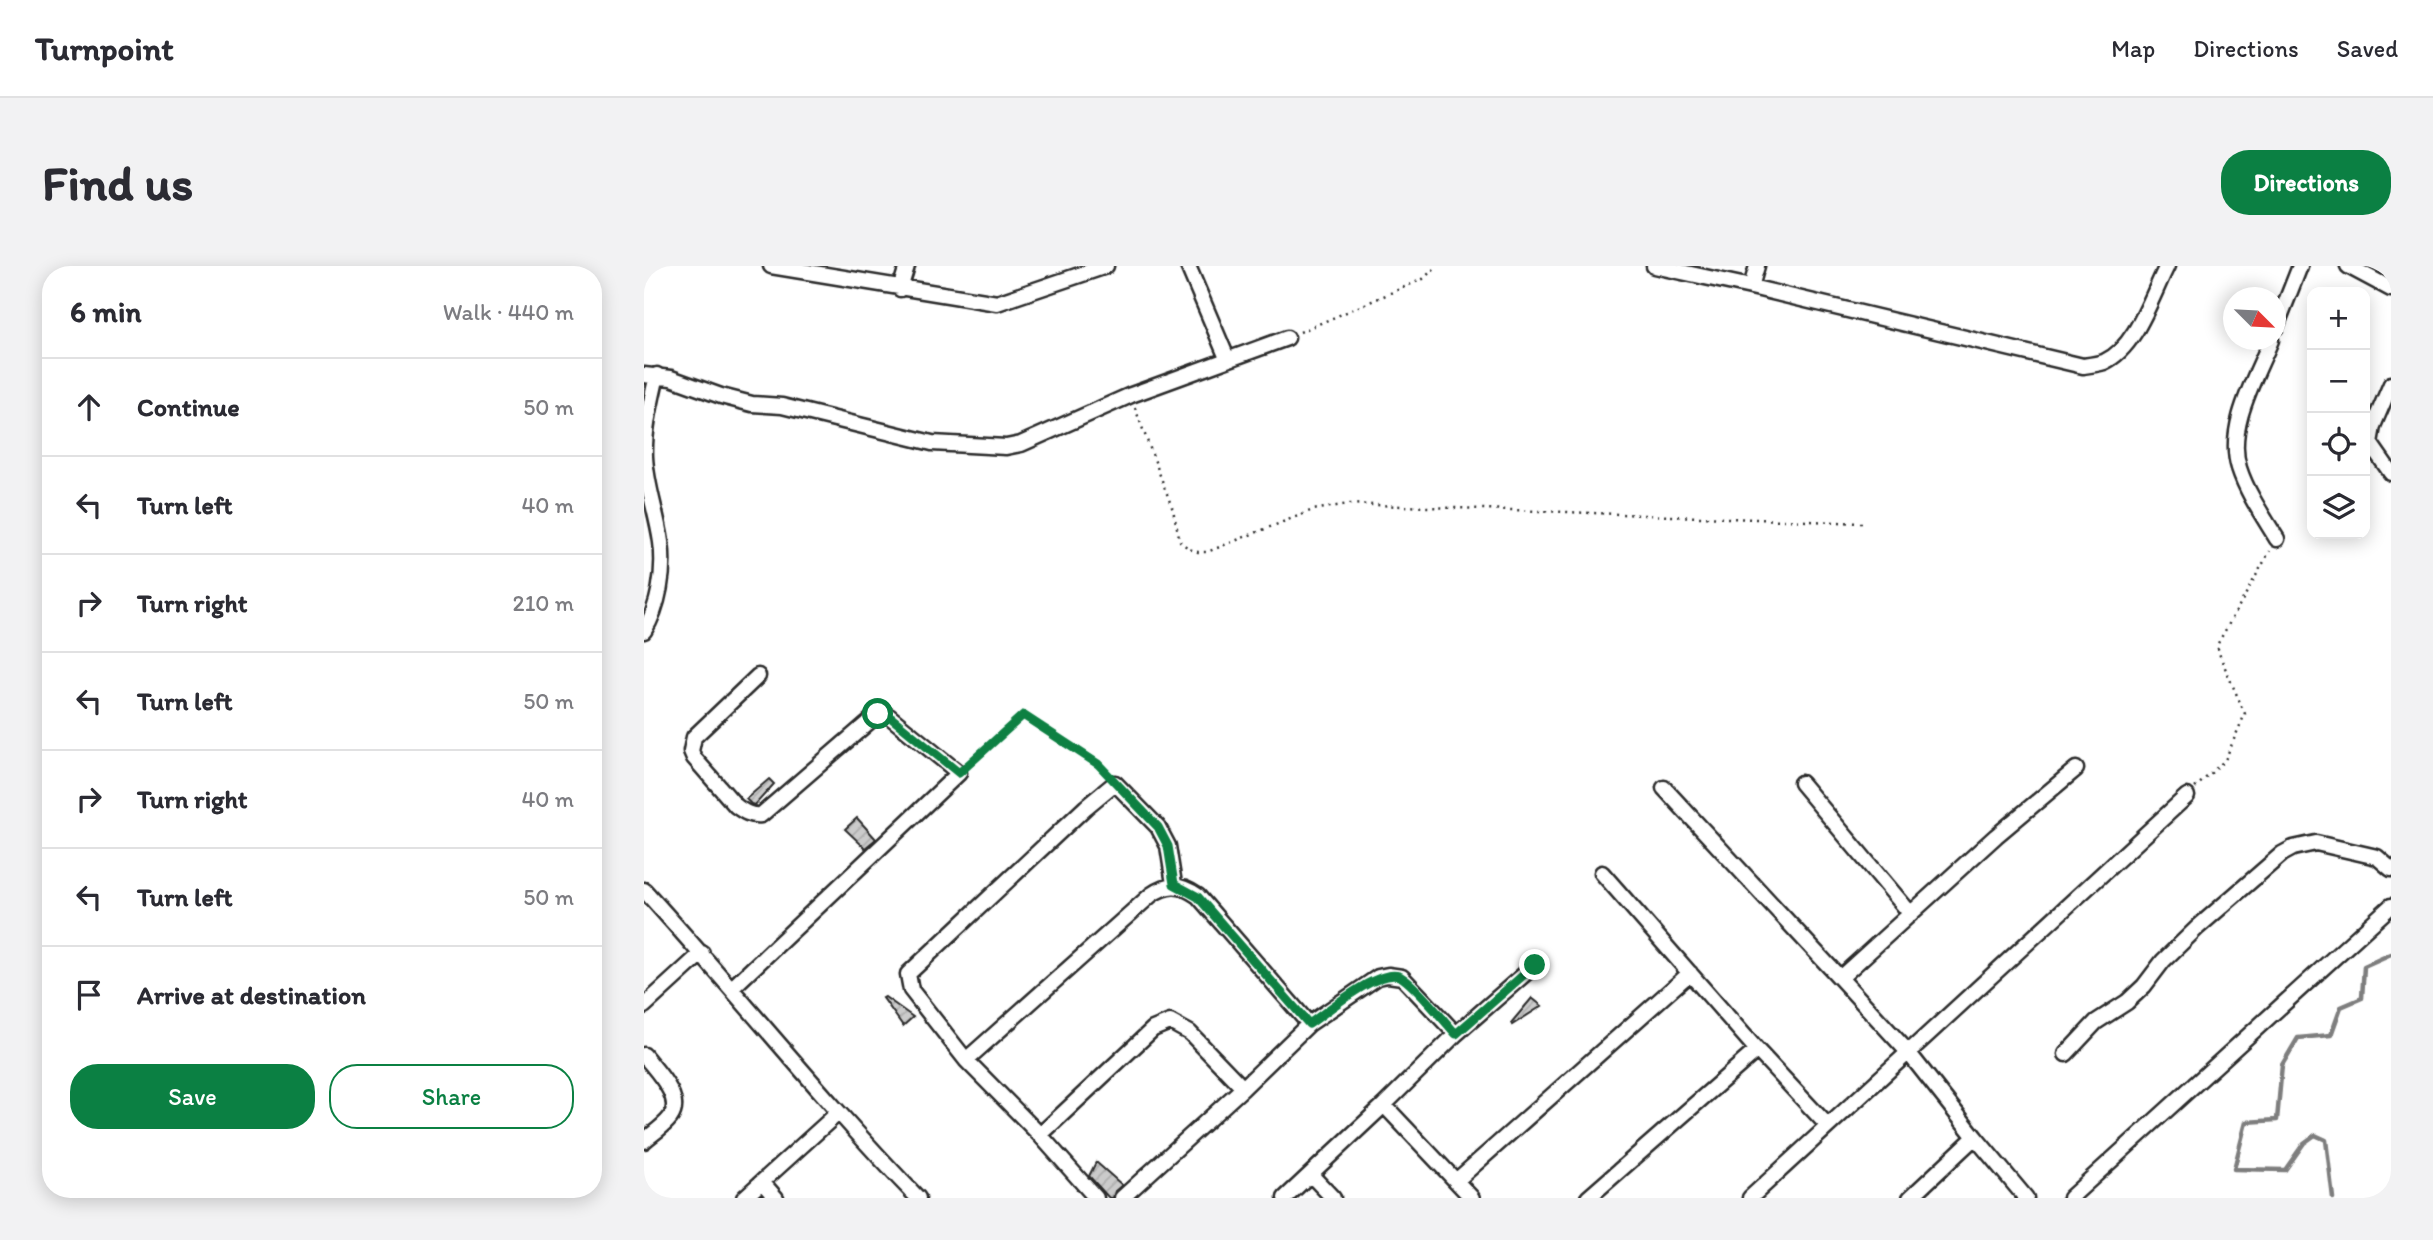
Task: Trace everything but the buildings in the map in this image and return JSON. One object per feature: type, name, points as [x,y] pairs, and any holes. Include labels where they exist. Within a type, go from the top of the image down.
[{"type":"street","points":[[771,266],[997,303],[1106,266]]},
{"type":"street","points":[[900,289],[907,266]]},
{"type":"street","points":[[1188,266],[1227,358]]},
{"type":"street","points":[[1654,266],[1751,286],[2083,366],[2103,362],[2117,354],[2130,341],[2167,266]]},
{"type":"street","points":[[1751,286],[1757,266]]},
{"type":"street","points":[[2286,302],[2300,266]]},
{"type":"street","points":[[2348,266],[2391,289]]},
{"type":"street","points":[[644,631],[653,617],[659,589],[661,545],[645,457],[650,375],[671,377],[721,396],[752,404],[782,406],[932,443],[1006,447],[1020,444],[1131,395],[1287,338]]},
{"type":"street","points":[[2267,350],[2237,423],[2236,447],[2238,465],[2245,485],[2277,539]]},
{"type":"street","points":[[2391,384],[2373,426],[2370,443],[2391,474]]},
{"type":"street","points":[[732,988],[959,773],[889,716],[878,714],[761,814],[754,816],[744,812],[694,758],[691,744],[694,737],[758,676]]},
{"type":"street","points":[[1840,978],[1996,836],[2076,769]]},
{"type":"street","points":[[1096,1198],[1040,1135],[966,1060],[911,990],[908,974],[1115,783],[1158,827],[1168,846],[1174,884]]},
{"type":"street","points":[[1801,783],[1910,913]]},
{"type":"street","points":[[1664,788],[1908,1052],[2026,1198]]},
{"type":"street","points":[[1750,1198],[2187,796]]},
{"type":"street","points":[[2066,1055],[2096,1022],[2127,1002],[2144,986],[2163,961],[2198,927],[2282,854],[2293,848],[2316,844],[2377,857],[2391,869]]},
{"type":"street","points":[[1602,873],[1757,1050],[1828,1125]]},
{"type":"street","points":[[966,1060],[1151,895],[1162,887],[1174,884],[1198,897],[1309,1024]]},
{"type":"street","points":[[644,890],[702,953],[838,1113],[918,1198]]},
{"type":"street","points":[[2070,1198],[2391,906]]},
{"type":"street","points":[[644,1006],[702,953]]},
{"type":"street","points":[[1285,1198],[1456,1034],[1535,965]]},
{"type":"street","points":[[1456,1181],[1690,973]]},
{"type":"street","points":[[1122,1198],[1309,1024],[1378,977],[1397,975],[1407,982],[1456,1034]]},
{"type":"street","points":[[1040,1135],[1153,1030],[1170,1023],[1190,1033],[1243,1088]]},
{"type":"street","points":[[1588,1198],[1757,1050]]},
{"type":"street","points":[[644,1055],[671,1091],[674,1107],[671,1117],[644,1141]]},
{"type":"street","points":[[1384,1105],[1472,1198]]},
{"type":"street","points":[[744,1198],[838,1113]]},
{"type":"street","points":[[1910,1198],[1975,1137]]},
{"type":"street","points":[[1311,1175],[1333,1198]]},
{"type":"street","points":[[762,1182],[776,1198]]},
{"type":"path","points":[[1287,338],[1423,279],[1437,266]]},
{"type":"path","points":[[1131,395],[1173,510],[1181,541],[1189,549],[1198,552],[1207,552],[1313,510],[1348,504],[1863,523]]},
{"type":"path","points":[[2187,796],[2225,760],[2245,714],[2217,645],[2277,539]]},
{"type":"path","points":[[959,773],[1023,715],[1098,764],[1115,783]]},
{"type":"waterway","points":[[2333,1198],[2326,1140],[2315,1135],[2304,1143],[2285,1170],[2234,1169],[2246,1122],[2277,1120],[2282,1065],[2298,1038],[2331,1035],[2341,1007],[2362,998],[2364,966],[2391,954]]},
{"type":"route","points":[[878,714],[889,716],[959,773],[1023,715],[1098,764],[1158,827],[1168,846],[1174,884],[1192,891],[1198,897],[1309,1024],[1378,977],[1397,975],[1402,977],[1456,1034],[1535,965]]}]
